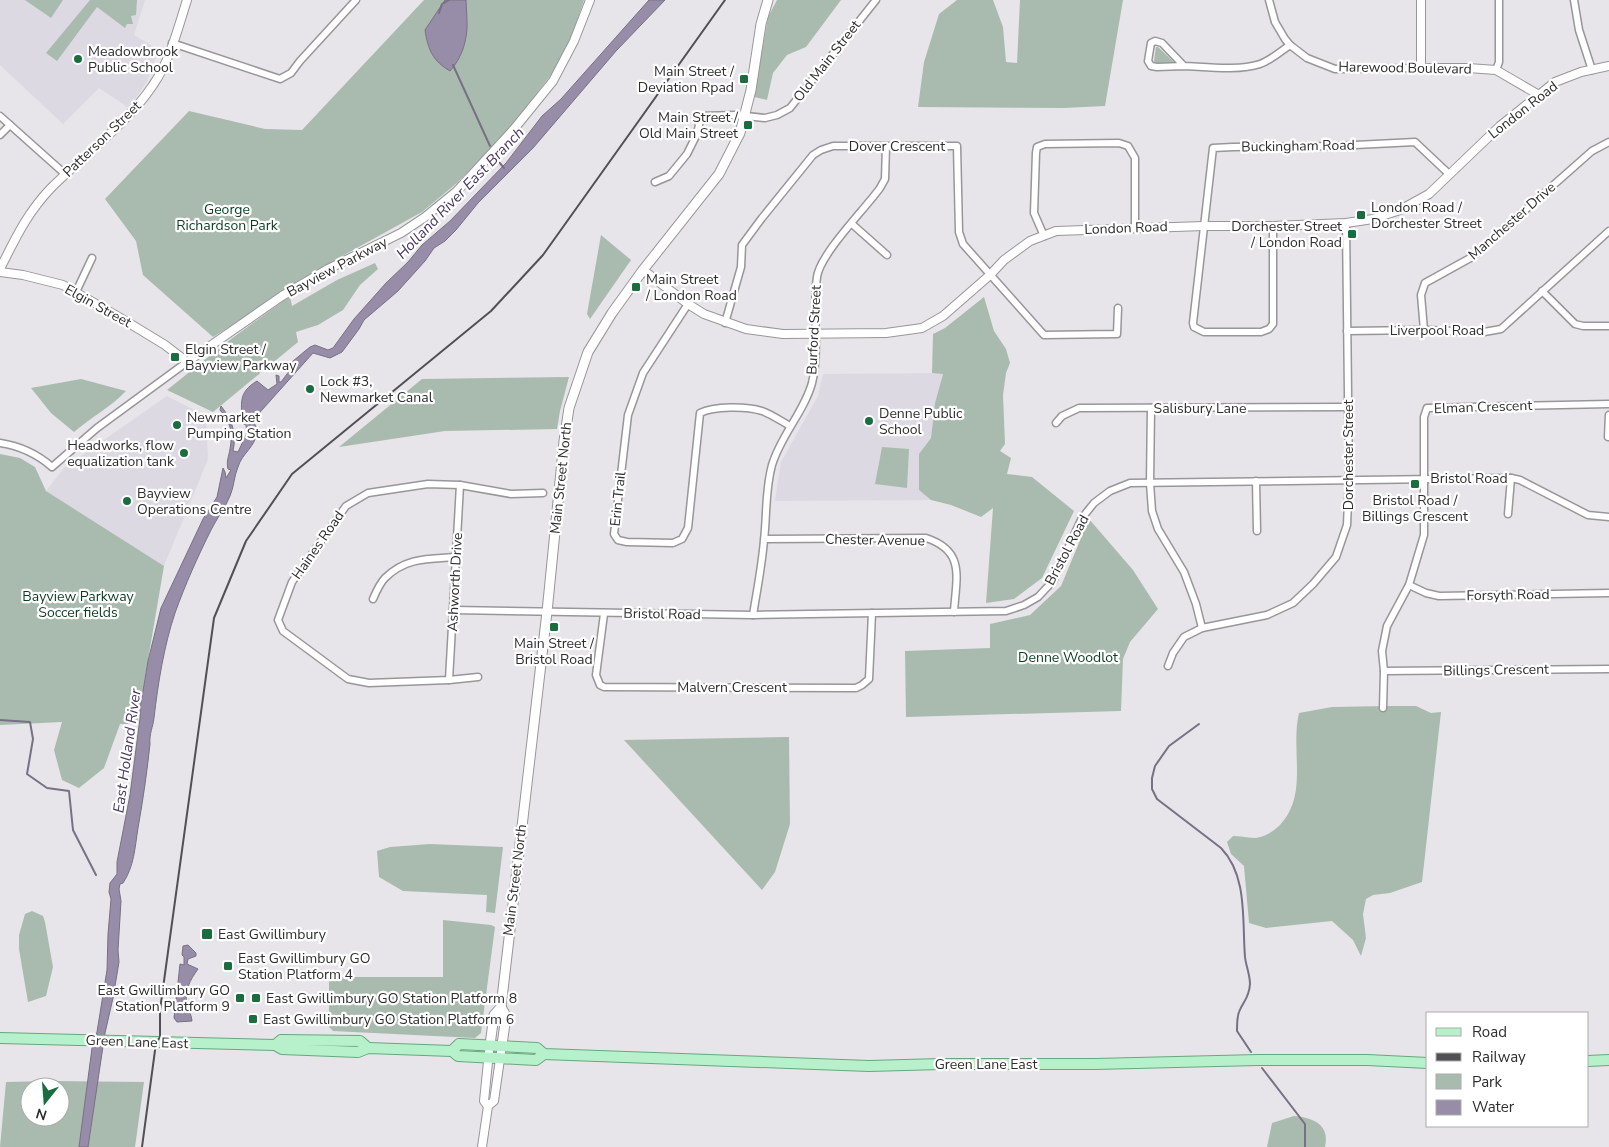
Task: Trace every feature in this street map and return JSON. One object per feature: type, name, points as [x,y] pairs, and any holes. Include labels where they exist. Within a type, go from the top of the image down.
[{"type":"main road","name":"Main Street North","points":[[490,1045],[494,1015],[500,1008],[569,408],[588,352],[643,270],[719,174],[740,133],[751,90],[761,24],[768,0]]},
{"type":"main road","name":"Main Street North","points":[[500,1008],[506,1016],[502,1045]]},
{"type":"main road","name":"Green Lane East","points":[[0,1038],[275,1045],[282,1049],[358,1052],[368,1048],[452,1051],[458,1056],[536,1060],[544,1054]]},
{"type":"main road","name":"Green Lane East","points":[[452,1051],[459,1044],[502,1045],[537,1048],[544,1054],[870,1066],[1258,1060],[1367,1060],[1426,1063]]},
{"type":"main road","points":[[1589,1061],[1609,1060]]},
{"type":"street","name":"Patterson Street","points":[[0,271],[26,218],[49,190],[136,106],[155,83],[187,0]]},
{"type":"street","points":[[172,43],[280,79],[291,73],[356,0]]},
{"type":"street","name":"Bayview Parkway","points":[[0,443],[24,449],[52,467],[97,428],[282,296],[328,269],[401,233],[425,217],[458,191],[514,130],[553,82],[574,41],[590,0]]},
{"type":"street","name":"Old Main Street","points":[[655,182],[669,176],[687,154],[697,134],[701,116],[765,118],[777,115],[795,103],[876,0]]},
{"type":"street","name":"Harewood Boulevard","points":[[1269,0],[1275,22],[1290,45],[1307,58],[1335,69],[1468,68],[1496,70],[1539,95]]},
{"type":"street","points":[[1420,0],[1421,68]]},
{"type":"street","points":[[1496,70],[1499,62],[1500,0]]},
{"type":"street","points":[[1574,0],[1579,30],[1592,70]]},
{"type":"street","points":[[1184,66],[1162,43],[1157,41],[1151,43],[1148,61],[1151,66],[1157,68],[1254,66],[1267,61],[1290,45]]},
{"type":"street","name":"London Road","points":[[643,270],[704,314],[746,329],[783,334],[886,333],[922,328],[943,316],[990,276],[1004,260],[1030,241],[1056,231],[1346,223],[1373,219],[1400,210],[1429,194],[1500,126],[1555,82],[1609,66]]},
{"type":"street","points":[[0,116],[65,174]]},
{"type":"street","points":[[0,135],[10,125]]},
{"type":"street","name":"Buckingham Road","points":[[1204,226],[1213,148],[1233,146],[1335,146],[1415,142],[1449,174]]},
{"type":"street","name":"Manchester Drive","points":[[1424,330],[1421,295],[1425,283],[1472,257],[1592,151],[1609,142]]},
{"type":"street","points":[[1044,236],[1034,213],[1037,147],[1044,144],[1119,143],[1128,146],[1134,158],[1135,228]]},
{"type":"street","name":"Dover Crescent","points":[[726,323],[741,267],[740,244],[813,155],[833,146],[957,146],[959,232],[967,250],[990,276]]},
{"type":"street","name":"Burford Street","points":[[753,615],[764,539],[766,498],[772,464],[790,426],[807,398],[812,380],[816,333],[817,276],[825,257],[880,188],[885,179],[886,146]]},
{"type":"street","name":"Dorchester Street","points":[[1202,628],[1267,615],[1293,603],[1313,584],[1336,557],[1347,525],[1350,479],[1346,223]]},
{"type":"street","points":[[852,224],[886,254]]},
{"type":"street","points":[[1204,226],[1194,327],[1204,332],[1261,332],[1269,329],[1273,324],[1273,226]]},
{"type":"street","name":"Liverpool Road","points":[[1348,331],[1424,330],[1484,332],[1501,329],[1609,231]]},
{"type":"street","points":[[76,292],[92,258]]},
{"type":"street","name":"Elgin Street","points":[[0,271],[63,285],[165,345],[187,362]]},
{"type":"street","points":[[990,276],[1044,335],[1117,334],[1118,308]]},
{"type":"street","points":[[1542,291],[1575,324],[1583,326],[1609,326]]},
{"type":"street","name":"Erin Trail","points":[[688,304],[644,373],[628,415],[614,534],[618,540],[626,542],[673,543],[682,539],[688,528],[700,413],[707,409],[744,408],[762,411],[790,426]]},
{"type":"street","name":"Elman Crescent","points":[[1425,478],[1424,417],[1427,408],[1609,404]]},
{"type":"street","name":"Salisbury Lane","points":[[1056,423],[1062,416],[1079,408],[1348,407]]},
{"type":"street","points":[[1151,408],[1150,483],[1152,512],[1158,529],[1184,572],[1196,604],[1202,628],[1184,637],[1173,653],[1168,666]]},
{"type":"street","points":[[1608,437],[1609,415]]},
{"type":"street","points":[[1383,708],[1384,671],[1382,651],[1387,626],[1409,585],[1424,535],[1425,478]]},
{"type":"street","points":[[1508,514],[1511,478]]},
{"type":"street","name":"Bristol Road","points":[[453,610],[753,615],[1006,611],[1024,605],[1038,597],[1053,581],[1082,518],[1094,503],[1110,491],[1130,484],[1350,479],[1511,478],[1520,480],[1588,515],[1609,517]]},
{"type":"street","points":[[1256,481],[1257,531]]},
{"type":"street","name":"Haines Road","points":[[478,677],[369,683],[348,679],[283,632],[278,620],[292,582],[346,506],[368,493],[428,484],[460,485],[511,494],[543,493]]},
{"type":"street","name":"Ashworth Drive","points":[[449,680],[460,485]]},
{"type":"street","name":"Chester Avenue","points":[[764,539],[926,538],[934,541],[946,548],[954,557],[957,569],[954,612]]},
{"type":"street","points":[[373,599],[384,578],[400,566],[417,559],[456,557]]},
{"type":"street","name":"Forsyth Road","points":[[1409,585],[1439,596],[1609,593]]},
{"type":"street","name":"Malvern Crescent","points":[[604,614],[596,675],[597,681],[604,687],[856,688],[868,679],[872,613]]},
{"type":"street","name":"Billings Crescent","points":[[1384,671],[1609,669]]},
{"type":"street","points":[[488,1106],[484,1101],[490,1045]]},
{"type":"street","points":[[482,1147],[488,1106],[494,1101],[502,1045]]},
{"type":"shaded area","name":"Meadowbrook Public School","points":[[0,0],[145,0],[134,35],[159,50],[146,83],[129,108],[99,88],[63,124],[0,65]]},
{"type":"shaded area","name":"Denne Public School","points":[[943,373],[935,403],[931,438],[919,454],[919,490],[931,500],[775,501],[781,462],[818,396],[823,374]]},
{"type":"shaded area","points":[[167,396],[206,416],[208,459],[164,566],[46,491],[65,467]]},
{"type":"green space","points":[[25,0],[63,0],[51,18]]},
{"type":"green space","points":[[90,0],[137,0],[136,15],[131,16],[133,24],[127,24],[125,28],[97,7],[57,61],[46,53]]},
{"type":"green space","name":"George Richardson Park","points":[[424,0],[584,0],[570,41],[554,71],[503,136],[457,183],[422,212],[346,254],[213,337],[143,275],[136,241],[105,199],[189,111],[265,129],[302,130]]},
{"type":"green space","points":[[777,0],[841,0],[806,47],[787,55],[773,73],[767,100],[754,97],[768,17]]},
{"type":"green space","points":[[957,0],[993,0],[1003,27],[1006,62],[1017,63],[1020,0],[1123,0],[1105,106],[1064,108],[918,107],[924,62],[939,14]]},
{"type":"green space","points":[[1156,47],[1175,64],[1156,64],[1154,61]]},
{"type":"green space","points":[[601,235],[631,260],[590,319],[587,314]]},
{"type":"green space","points":[[375,263],[378,269],[360,285],[343,310],[318,325],[296,332],[298,342],[213,412],[167,390],[227,342],[290,296],[292,306],[337,280]]},
{"type":"green space","points":[[984,297],[994,331],[1006,349],[1010,363],[1006,373],[1003,395],[1005,444],[1000,451],[1011,458],[1007,474],[1032,477],[1074,511],[1042,578],[1014,599],[986,603],[993,508],[981,517],[951,505],[931,500],[919,490],[919,454],[931,438],[935,403],[943,374],[932,373],[933,334],[945,328]]},
{"type":"green space","points":[[569,377],[557,429],[445,431],[339,447],[422,379]]},
{"type":"green space","points":[[81,379],[126,391],[74,432],[51,413],[31,388]]},
{"type":"green space","points":[[882,447],[909,449],[907,488],[875,484]]},
{"type":"green space","name":"Bayview Parkway Soccer fields","points":[[0,454],[20,458],[35,467],[46,491],[164,566],[137,724],[120,724],[104,768],[79,788],[62,780],[54,750],[62,722],[0,725]]},
{"type":"green space","name":"Denne Woodlot","points":[[1089,519],[1133,570],[1158,609],[1130,642],[1123,659],[1121,711],[906,717],[905,651],[990,648],[990,624],[1030,615],[1061,586]]},
{"type":"green space","points":[[1416,706],[1431,713],[1441,712],[1422,882],[1390,893],[1373,895],[1366,899],[1363,914],[1366,938],[1361,956],[1353,940],[1332,921],[1266,928],[1249,923],[1244,866],[1231,854],[1227,842],[1233,836],[1256,838],[1266,835],[1280,825],[1289,813],[1294,800],[1296,786],[1296,742],[1299,713],[1332,707]]},
{"type":"green space","points":[[789,737],[790,824],[775,872],[762,890],[624,740]]},
{"type":"green space","points":[[430,844],[503,847],[495,913],[486,912],[487,895],[403,891],[379,877],[377,851],[390,847]]},
{"type":"green space","points":[[32,911],[43,916],[53,967],[46,996],[28,1002],[19,949],[19,935],[25,914]]},
{"type":"green space","points":[[443,920],[495,927],[481,1033],[475,1038],[333,1031],[329,1027],[329,977],[443,977]]},
{"type":"green space","points":[[70,1081],[144,1082],[135,1147],[0,1147],[6,1082],[20,1082],[20,1127],[70,1127]]},
{"type":"green space","points":[[1294,1116],[1308,1118],[1319,1124],[1325,1133],[1325,1147],[1267,1147],[1272,1123]]},
{"type":"water","points":[[445,0],[466,0],[467,27],[465,41],[458,60],[450,71],[435,59],[425,30]]},
{"type":"water","points":[[649,0],[665,0],[616,51],[533,148],[478,203],[456,230],[445,241],[434,248],[398,291],[364,320],[342,352],[330,358],[313,353],[253,420],[257,428],[256,437],[240,462],[230,496],[211,530],[192,571],[175,613],[168,638],[157,691],[134,857],[127,877],[120,884],[119,889],[121,901],[119,962],[105,1033],[88,1147],[79,1147],[92,1048],[97,1032],[107,970],[111,899],[109,892],[110,883],[117,874],[117,862],[130,795],[140,709],[148,661],[161,608],[203,519],[217,497],[223,468],[226,478],[231,470],[228,469],[227,463],[231,433],[227,419],[220,410],[221,406],[233,427],[233,451],[238,452],[247,433],[246,425],[242,423],[242,399],[246,390],[257,381],[268,390],[277,384],[276,375],[279,376],[279,382],[281,382],[290,370],[293,361],[310,347],[315,345],[328,350],[333,348],[354,319],[386,283],[506,163],[542,116],[561,99]]},
{"type":"water","points":[[188,945],[196,953],[196,956],[188,959],[187,964],[198,969],[190,982],[186,995],[192,1021],[177,1022],[174,1018],[180,964],[184,965],[183,946]]},
{"type":"waterway","points":[[439,13],[442,4],[449,0]]},
{"type":"waterway","name":"Holland River East Branch","points":[[453,65],[490,146]]},
{"type":"waterway","name":"Holland River East Branch","points":[[499,162],[504,168]]},
{"type":"waterway","points":[[0,720],[30,722],[33,739],[27,774],[47,788],[69,791],[73,830],[96,875]]},
{"type":"waterway","points":[[1199,724],[1169,746],[1155,766],[1152,789],[1157,799],[1221,848],[1230,859],[1236,872],[1242,899],[1245,957],[1250,984],[1247,997],[1238,1014],[1237,1031],[1251,1052]]},
{"type":"waterway","points":[[1262,1068],[1305,1124],[1305,1147]]},
{"type":"railway","points":[[142,1147],[156,1043],[160,1037],[160,1010],[214,618],[246,541],[292,474],[491,311],[543,255],[725,0]]},
{"type":"place","name":"Meadowbrook Public School","points":[[78,59]]},
{"type":"place","name":"Main Street / Deviation Rpad","points":[[744,79]]},
{"type":"place","name":"Main Street / Old Main Street","points":[[748,125]]},
{"type":"place","name":"London Road / Dorchester Street","points":[[1361,215]]},
{"type":"place","name":"Dorchester Street / London Road","points":[[1352,234]]},
{"type":"place","name":"Main Street / London Road","points":[[636,287]]},
{"type":"place","name":"Elgin Street / Bayview Parkway","points":[[175,357]]},
{"type":"place","name":"Lock #3, Newmarket Canal","points":[[310,389]]},
{"type":"place","name":"Denne Public School","points":[[869,421]]},
{"type":"place","name":"Newmarket Pumping Station","points":[[177,425]]},
{"type":"place","name":"Headworks, flow equalization tank","points":[[184,453]]},
{"type":"place","name":"Bristol Road / Billings Crescent","points":[[1415,484]]},
{"type":"place","name":"Bayview Operations Centre","points":[[127,501]]},
{"type":"place","name":"Main Street / Bristol Road","points":[[554,627]]},
{"type":"place","name":"East Gwillimbury","points":[[207,934]]},
{"type":"place","name":"East Gwillimbury GO Station Platform 4","points":[[228,966]]},
{"type":"place","name":"East Gwillimbury GO Station Platform 9","points":[[240,998]]},
{"type":"place","name":"East Gwillimbury GO Station Platform 8","points":[[256,998]]},
{"type":"place","name":"East Gwillimbury GO Station Platform 6","points":[[253,1019]]},
{"type":"water label","name":"East Holland River","points":[[127,751]]}]
